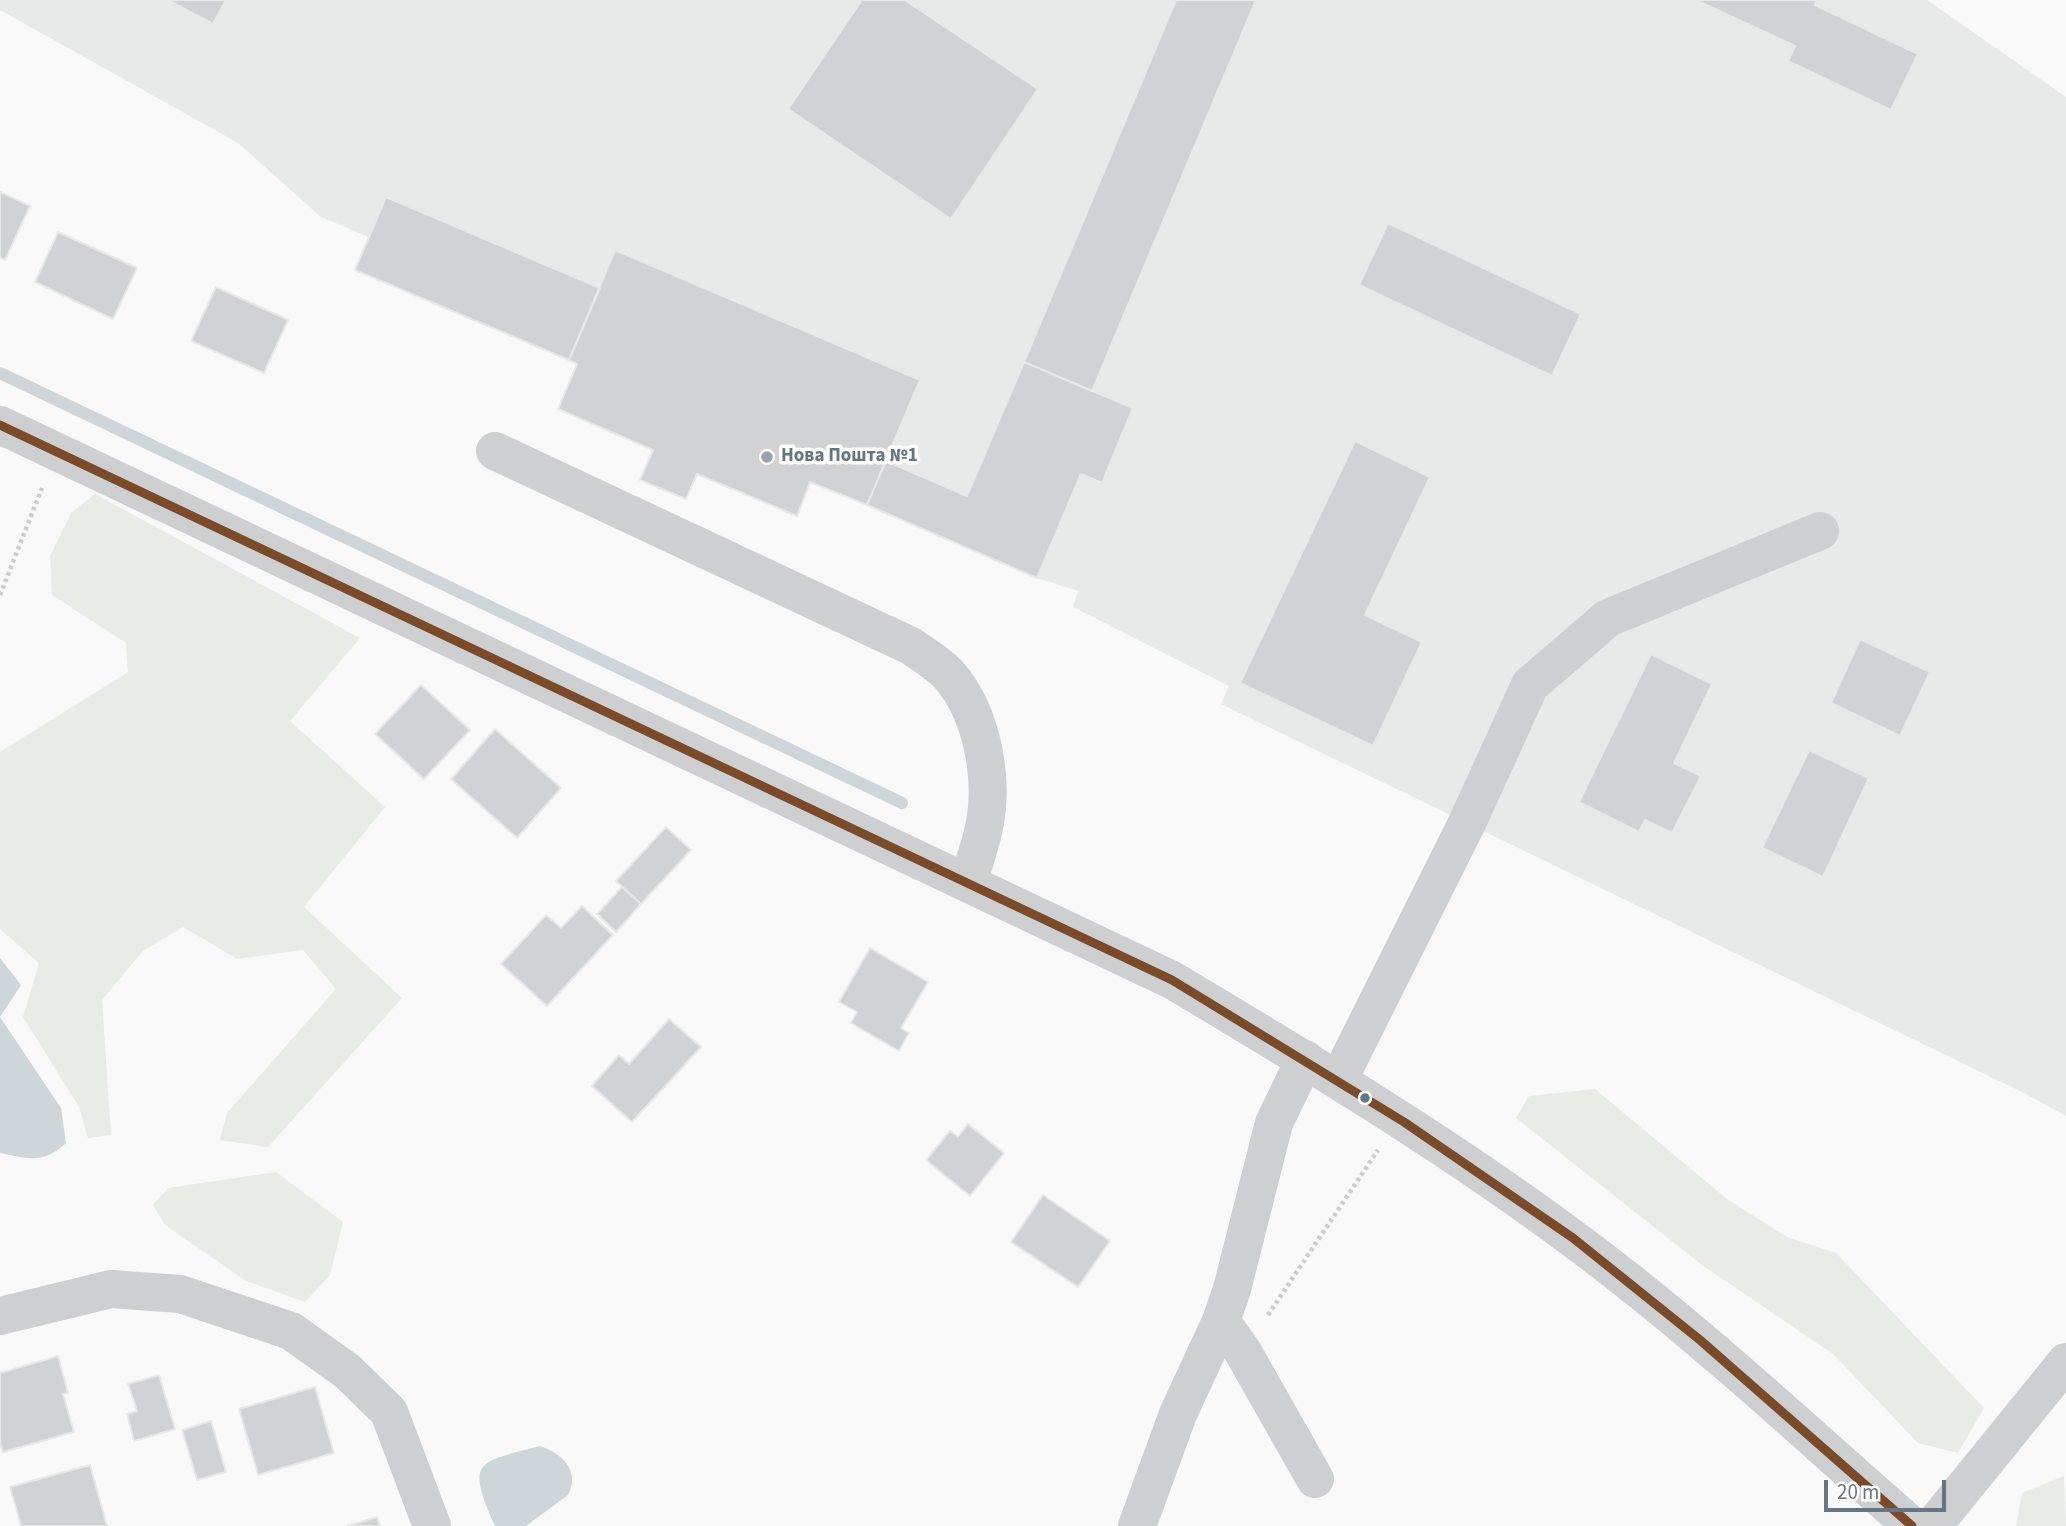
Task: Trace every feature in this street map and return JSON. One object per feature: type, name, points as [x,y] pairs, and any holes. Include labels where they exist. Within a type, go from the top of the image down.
[{"type":"street","points":[[0,425],[1171,981],[1339,1079],[1400,1118],[1627,1280],[1756,1387],[1893,1520]]},
{"type":"street","points":[[495,451],[911,646],[948,673],[968,700],[982,741],[987,788],[984,830],[968,883]]},
{"type":"street","points":[[1339,1079],[1467,823],[1530,685],[1608,618],[1820,531]]},
{"type":"street","points":[[1137,1526],[1178,1414],[1221,1321],[1274,1123],[1304,1059]]},
{"type":"street","points":[[0,1316],[111,1289],[180,1294],[291,1331],[347,1371],[389,1412],[432,1526]]},
{"type":"street","points":[[1221,1321],[1243,1352],[1315,1479]]},
{"type":"street","points":[[1933,1526],[2066,1362]]},
{"type":"path","points":[[0,595],[42,489]]},
{"type":"path","points":[[1243,1352],[1400,1118]]},
{"type":"shaded area","points":[[0,0],[1927,0],[2066,97],[2066,1116],[2022,1092],[1221,704],[1229,686],[1073,607],[1078,591],[1037,578],[811,482],[797,516],[697,474],[686,499],[640,480],[652,449],[558,409],[576,364],[355,270],[369,237],[321,217],[238,143],[0,10]]},
{"type":"shaded area","points":[[95,494],[360,638],[290,721],[385,807],[304,907],[402,998],[268,1147],[220,1140],[227,1113],[336,989],[303,950],[237,959],[183,927],[143,951],[102,1000],[111,1135],[88,1138],[79,1107],[23,1017],[39,963],[0,929],[0,752],[128,672],[126,643],[52,595],[50,556],[71,513]]},
{"type":"shaded area","points":[[0,958],[21,985],[0,1017]]},
{"type":"shaded area","points":[[0,1017],[61,1108],[66,1143],[43,1157],[28,1158],[0,1153]]},
{"type":"shaded area","points":[[1595,1089],[1727,1199],[1787,1237],[1836,1253],[1984,1408],[1958,1453],[1918,1443],[1833,1354],[1702,1265],[1516,1118],[1529,1096]]},
{"type":"shaded area","points":[[276,1172],[343,1222],[330,1275],[305,1302],[246,1281],[165,1225],[153,1205],[168,1188]]},
{"type":"shaded area","points":[[540,1446],[555,1453],[567,1464],[572,1478],[568,1495],[526,1526],[495,1526],[481,1488],[480,1476],[483,1468],[490,1461],[502,1456]]},
{"type":"shaded area","points":[[2064,1476],[2066,1526],[2016,1526],[2022,1493]]},
{"type":"building","points":[[168,0],[226,0],[213,24]]},
{"type":"building","points":[[862,0],[905,0],[1038,89],[951,219],[788,109]]},
{"type":"building","points":[[1176,0],[1256,0],[1092,391],[1024,362]]},
{"type":"building","points":[[1696,0],[1817,0],[1815,5],[1918,54],[1891,110],[1788,61],[1795,46]]},
{"type":"building","points":[[0,192],[30,206],[5,260],[0,258]]},
{"type":"building","points":[[386,197],[600,288],[569,360],[355,270]]},
{"type":"building","points":[[1388,223],[1581,314],[1552,376],[1359,285]]},
{"type":"building","points":[[58,232],[137,268],[113,319],[35,282]]},
{"type":"building","points":[[615,250],[920,380],[867,505],[810,482],[797,516],[697,474],[686,499],[640,480],[653,450],[558,409],[577,364],[569,360]]},
{"type":"building","points":[[216,287],[288,320],[264,373],[191,341]]},
{"type":"building","points":[[1024,362],[1133,408],[1102,483],[1081,474],[1037,578],[867,505],[886,461],[967,496]]},
{"type":"building","points":[[1355,441],[1430,477],[1365,615],[1422,642],[1373,746],[1240,683]]},
{"type":"building","points":[[1860,639],[1930,672],[1900,736],[1831,703]]},
{"type":"building","points":[[1651,654],[1712,684],[1674,763],[1701,776],[1672,833],[1645,820],[1639,832],[1579,802]]},
{"type":"building","points":[[421,685],[470,730],[424,779],[375,734]]},
{"type":"building","points":[[495,729],[561,788],[517,838],[451,779]]},
{"type":"building","points":[[1809,750],[1869,778],[1823,877],[1762,848]]},
{"type":"building","points":[[666,827],[691,850],[641,904],[616,881]]},
{"type":"building","points":[[622,887],[641,904],[616,932],[597,914]]},
{"type":"building","points":[[582,906],[613,935],[547,1006],[501,964],[546,915],[561,928]]},
{"type":"building","points":[[870,948],[928,982],[901,1028],[909,1033],[899,1051],[851,1023],[857,1012],[839,1002]]},
{"type":"building","points":[[669,1019],[701,1047],[632,1122],[592,1086],[619,1055],[629,1064]]},
{"type":"building","points":[[968,1124],[1004,1153],[970,1196],[926,1160],[950,1131],[958,1137]]},
{"type":"building","points":[[1043,1195],[1110,1241],[1078,1287],[1011,1242]]},
{"type":"building","points":[[58,1356],[68,1393],[63,1394],[74,1432],[3,1452],[0,1442],[0,1373]]},
{"type":"building","points":[[159,1375],[175,1429],[134,1441],[127,1414],[137,1411],[128,1384]]},
{"type":"building","points":[[315,1387],[334,1453],[258,1475],[239,1409]]},
{"type":"building","points":[[211,1421],[226,1472],[197,1480],[182,1430]]},
{"type":"building","points":[[90,1465],[107,1526],[21,1526],[10,1487]]},
{"type":"building","points":[[377,1517],[380,1526],[348,1526]]},
{"type":"waterway","points":[[0,373],[902,803]]},
{"type":"transit line","points":[[0,425],[1172,980],[1404,1122],[1573,1238],[1700,1340],[1912,1526]]},
{"type":"place","name":"Нова Пошта №1","points":[[767,457]]}]
